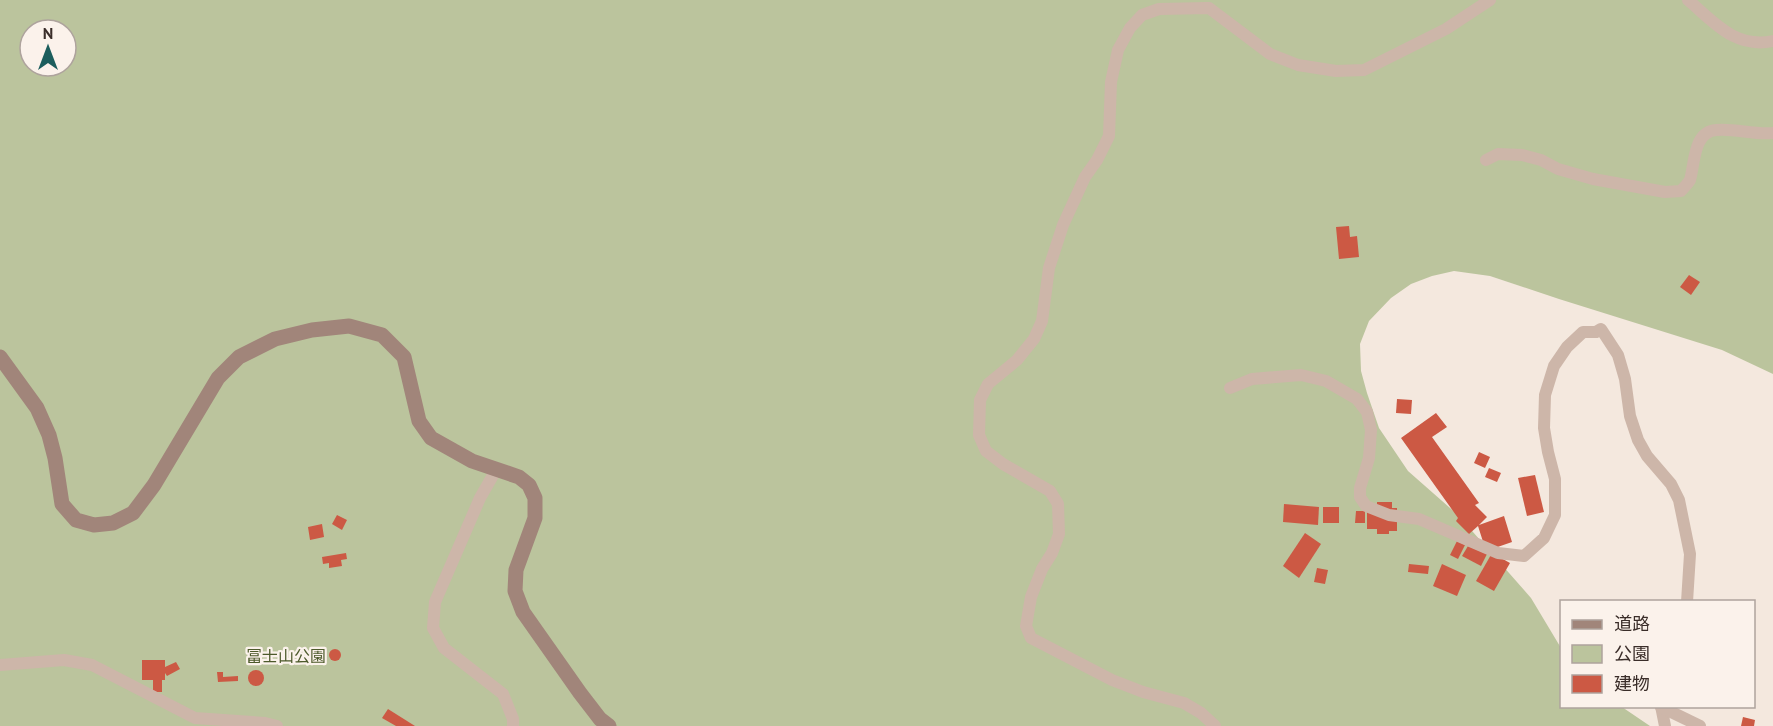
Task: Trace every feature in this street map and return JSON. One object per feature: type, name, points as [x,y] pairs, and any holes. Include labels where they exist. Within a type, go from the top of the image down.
[{"type":"street","points":[[1215,726],[1201,713],[1184,703],[1143,692],[1112,680],[1031,638],[1026,626],[1031,597],[1059,534],[1058,504],[1050,491],[1003,464],[986,451],[979,435],[980,400],[988,384],[1017,360],[1034,339],[1042,321],[1049,268],[1063,225],[1085,177],[1097,160],[1108,136],[1111,82],[1118,50],[1130,28],[1142,15],[1159,9],[1209,8],[1270,54],[1298,65],[1336,71],[1364,70],[1446,29],[1490,0]]},
{"type":"street","points":[[1688,0],[1729,35],[1746,42],[1773,41]]},
{"type":"street","points":[[1486,160],[1498,154],[1522,155],[1593,179],[1665,192],[1681,191],[1689,183],[1699,141],[1706,132],[1717,130],[1773,134]]},
{"type":"street","points":[[0,357],[38,408],[55,458],[62,504],[76,519],[94,525],[113,523],[133,513],[154,485],[218,378],[239,357],[275,339],[312,330],[349,326],[382,335],[404,357],[419,421],[431,438],[472,461],[519,477],[529,485],[535,498],[535,518],[516,570],[515,591],[523,612],[580,693],[600,719],[609,726]]},
{"type":"street","points":[[1230,388],[1252,379],[1301,375],[1326,381],[1357,399],[1367,412],[1371,430],[1369,458],[1360,488],[1360,497],[1366,506],[1389,515],[1419,519],[1498,553],[1524,555],[1544,538],[1555,515],[1555,479],[1544,428],[1545,395],[1554,366],[1583,332],[1596,332],[1601,329],[1618,356],[1625,379],[1630,416],[1638,440],[1647,456],[1671,484],[1679,500],[1690,554],[1687,600]]},
{"type":"street","points":[[496,470],[480,498],[435,602],[433,628],[444,648],[504,694],[513,719],[513,726]]},
{"type":"street","points":[[0,665],[64,660],[92,665],[191,722],[266,723],[277,726]]},
{"type":"street","points":[[1661,708],[1665,726]]},
{"type":"street","points":[[1663,708],[1700,726]]},
{"type":"green space","name":"冨士山公園","points":[[0,0],[1773,0],[1773,374],[1722,350],[1490,276],[1454,271],[1411,284],[1391,298],[1369,321],[1360,344],[1361,371],[1379,428],[1408,471],[1458,515],[1531,598],[1560,646],[1560,708],[1623,708],[1650,726],[0,726]]},
{"type":"building","points":[[1349,226],[1350,237],[1357,236],[1359,257],[1339,259],[1336,227]]},
{"type":"building","points":[[1689,275],[1700,282],[1691,295],[1680,287]]},
{"type":"building","points":[[1397,399],[1412,400],[1411,414],[1396,413]]},
{"type":"building","points":[[1436,413],[1447,427],[1432,437],[1479,503],[1475,505],[1487,517],[1479,525],[1504,516],[1512,542],[1486,551],[1478,526],[1469,534],[1456,521],[1458,518],[1401,438]]},
{"type":"building","points":[[1479,452],[1490,457],[1485,468],[1474,463]]},
{"type":"building","points":[[1489,468],[1501,473],[1497,482],[1485,477]]},
{"type":"building","points":[[1535,475],[1544,512],[1527,516],[1518,478]]},
{"type":"building","points":[[1377,502],[1392,502],[1392,508],[1397,508],[1397,531],[1377,534],[1377,529],[1367,529],[1367,509],[1377,509]]},
{"type":"building","points":[[1284,504],[1319,507],[1318,525],[1283,522]]},
{"type":"building","points":[[1323,507],[1339,507],[1339,523],[1323,523]]},
{"type":"building","points":[[1356,511],[1365,511],[1365,523],[1355,523]]},
{"type":"building","points":[[337,515],[347,520],[342,530],[332,524]]},
{"type":"building","points":[[322,524],[324,537],[310,540],[308,527]]},
{"type":"building","points":[[1305,533],[1321,544],[1299,578],[1283,566]]},
{"type":"building","points":[[1457,541],[1465,545],[1458,559],[1450,555]]},
{"type":"building","points":[[1468,546],[1487,554],[1481,566],[1462,556]]},
{"type":"building","points":[[346,553],[347,559],[341,560],[342,566],[329,568],[329,563],[323,564],[322,557]]},
{"type":"building","points":[[1492,553],[1510,563],[1494,591],[1476,581]]},
{"type":"building","points":[[1409,564],[1429,566],[1428,574],[1408,572]]},
{"type":"building","points":[[1442,564],[1466,575],[1457,596],[1433,586]]},
{"type":"building","points":[[1317,568],[1328,570],[1325,584],[1314,582]]},
{"type":"building","points":[[337,649],[340,650],[340,660],[333,661],[330,660],[329,653],[330,650]]},
{"type":"building","points":[[142,660],[165,660],[165,667],[176,662],[180,669],[167,676],[165,673],[165,680],[162,680],[162,692],[153,692],[153,680],[142,680]]},
{"type":"building","points":[[256,670],[262,672],[264,678],[262,684],[256,686],[250,684],[248,678],[250,672]]},
{"type":"building","points":[[217,672],[223,672],[223,677],[238,676],[238,681],[218,682]]},
{"type":"building","points":[[388,709],[415,726],[396,726],[382,718]]},
{"type":"building","points":[[1743,717],[1755,720],[1754,726],[1741,726]]}]
